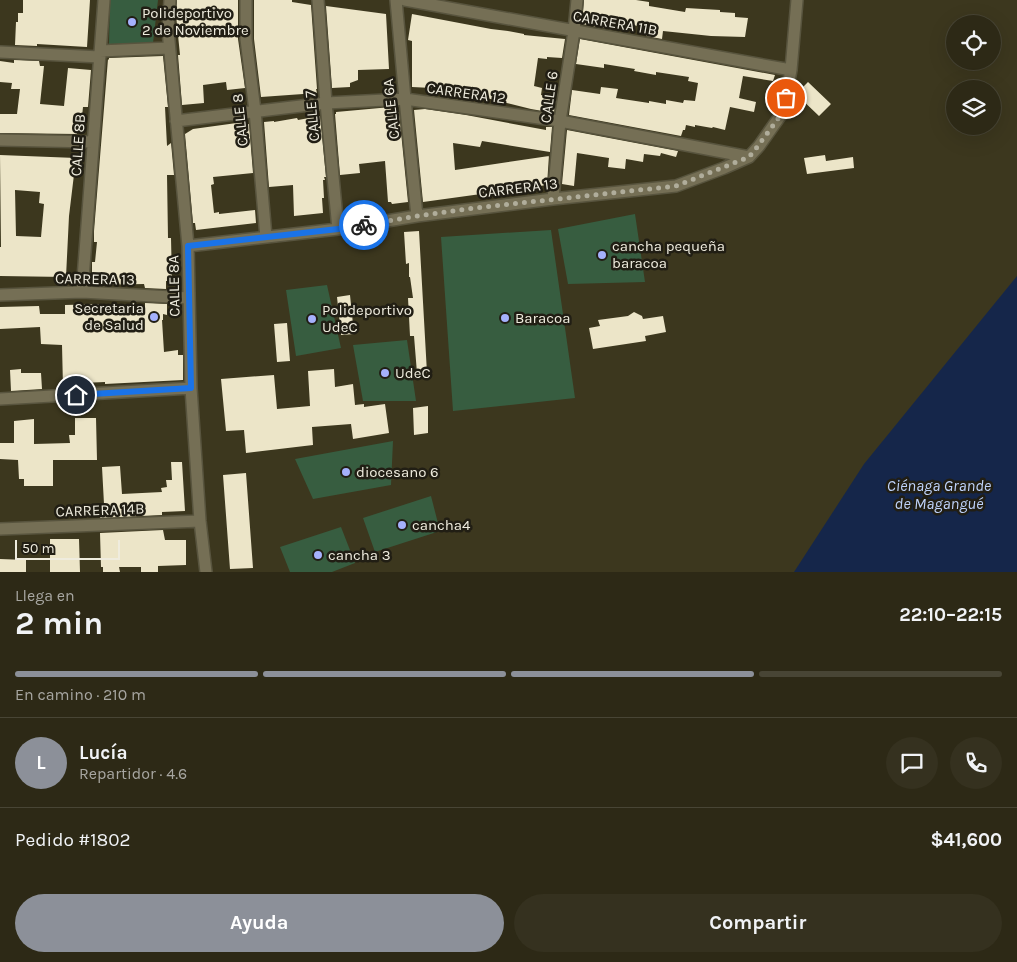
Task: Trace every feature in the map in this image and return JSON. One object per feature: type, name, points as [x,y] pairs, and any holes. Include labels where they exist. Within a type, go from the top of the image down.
[{"type":"street","name":"CALLE 8B","points":[[82,292],[104,0]]},
{"type":"street","name":"CALLE 8A","points":[[170,0],[169,48],[188,246],[191,388],[200,521],[206,572]]},
{"type":"street","name":"CALLE 8","points":[[246,0],[246,39],[255,111],[266,237]]},
{"type":"street","name":"CALLE 7","points":[[318,0],[338,229]]},
{"type":"street","name":"CALLE 6A","points":[[396,0],[417,216]]},
{"type":"street","name":"CARRERA 11B","points":[[405,0],[431,2],[574,31],[791,70]]},
{"type":"street","name":"CALLE 6","points":[[553,199],[560,121],[577,0]]},
{"type":"street","points":[[749,157],[783,112],[791,70],[797,0]]},
{"type":"street","points":[[0,52],[100,54],[169,48]]},
{"type":"street","name":"CARRERA 12","points":[[176,121],[326,103],[405,99],[560,121],[749,157]]},
{"type":"street","points":[[0,140],[93,142]]},
{"type":"street","name":"CARRERA 13","points":[[188,246],[338,229],[417,216],[553,199],[676,186],[749,157]]},
{"type":"street","name":"CARRERA 13","points":[[0,295],[82,292],[189,298]]},
{"type":"street","points":[[0,399],[191,388]]},
{"type":"street","name":"CARRERA 14B","points":[[0,529],[200,521]]},
{"type":"green space","name":"Polideportivo 2 de Noviembre","points":[[110,0],[158,0],[153,43],[109,44]]},
{"type":"green space","name":"cancha pequeña baracoa","points":[[635,214],[645,282],[568,284],[558,229]]},
{"type":"green space","name":"Baracoa","points":[[551,230],[575,398],[453,411],[441,237]]},
{"type":"green space","name":"Polideportivo UdeC","points":[[327,285],[341,348],[296,356],[286,290]]},
{"type":"green space","name":"UdeC","points":[[407,340],[416,401],[363,401],[353,345]]},
{"type":"green space","name":"diocesano 6","points":[[393,441],[391,485],[313,499],[295,459]]},
{"type":"green space","name":"cancha4","points":[[431,496],[440,531],[375,552],[363,518]]},
{"type":"green space","name":"cancha 3","points":[[341,527],[355,563],[332,572],[290,572],[280,547]]},
{"type":"water","name":"Ciénaga Grande de Magangué","points":[[1017,276],[1017,572],[794,572],[864,464]]},
{"type":"building","points":[[23,0],[90,0],[87,47],[37,44],[37,46],[15,45],[16,22],[18,22],[18,13],[23,13]]},
{"type":"building","points":[[177,0],[238,0],[238,39],[245,88],[227,90],[226,82],[203,85],[204,103],[182,105],[176,15]]},
{"type":"building","points":[[254,0],[292,0],[292,2],[311,5],[317,93],[261,97],[254,39]]},
{"type":"building","points":[[584,0],[636,0],[649,2],[649,6],[685,12],[686,8],[735,13],[735,17],[748,18],[745,37],[663,31],[662,39],[646,36],[648,27],[615,23],[614,30],[582,24]]},
{"type":"building","points":[[326,6],[386,14],[389,69],[358,70],[358,80],[350,83],[350,87],[332,88]]},
{"type":"building","points":[[412,14],[524,35],[565,39],[562,58],[538,58],[534,86],[542,88],[541,95],[556,98],[554,113],[432,86],[432,88],[412,87],[412,41],[408,40]]},
{"type":"building","points":[[580,39],[775,75],[773,81],[743,76],[739,98],[756,102],[754,112],[730,107],[725,130],[686,125],[681,136],[569,115],[572,90],[600,94],[601,87],[618,89],[616,98],[666,104],[666,100],[683,103],[684,100],[695,101],[698,83],[688,81],[689,77],[656,72],[656,75],[634,71],[635,69],[604,64],[604,68],[576,64]]},
{"type":"building","points":[[163,56],[168,107],[165,107],[167,146],[171,143],[174,175],[167,175],[168,238],[171,238],[172,281],[166,281],[166,289],[145,288],[144,284],[92,285],[92,262],[95,262],[97,242],[94,242],[94,231],[108,59]]},
{"type":"building","points":[[14,60],[39,61],[40,66],[44,66],[40,104],[64,106],[68,68],[91,70],[88,107],[83,107],[82,117],[79,117],[77,134],[0,133],[0,114],[17,114],[20,89],[11,89],[12,83],[0,82],[0,61],[14,63]]},
{"type":"building","points":[[808,82],[831,104],[819,116],[796,94]]},
{"type":"building","points":[[391,107],[391,112],[399,112],[408,202],[392,204],[388,202],[385,161],[359,164],[360,173],[340,175],[335,114],[336,112]]},
{"type":"building","points":[[425,109],[546,130],[546,127],[552,127],[550,152],[482,141],[480,147],[453,143],[455,170],[549,156],[547,185],[423,202],[414,110]]},
{"type":"building","points":[[320,116],[326,177],[323,180],[323,213],[294,216],[293,185],[269,187],[264,122],[297,118],[298,120]]},
{"type":"building","points":[[244,122],[246,125],[249,124],[253,173],[213,177],[214,184],[211,185],[214,213],[255,210],[256,223],[196,230],[195,223],[193,223],[185,134],[193,129]]},
{"type":"building","points":[[567,130],[678,151],[676,157],[661,153],[660,156],[644,154],[643,162],[626,159],[625,169],[608,167],[609,158],[577,153],[574,186],[562,184]]},
{"type":"building","points":[[0,155],[76,158],[69,216],[66,277],[0,276]],"holes":[[[15,190],[40,192],[39,203],[44,204],[41,237],[16,236]]]},
{"type":"building","points":[[825,155],[826,161],[853,157],[854,168],[807,174],[804,158]]},
{"type":"building","points":[[419,231],[427,373],[417,373],[414,336],[410,336],[408,298],[413,298],[409,277],[409,263],[406,264],[404,232]]},
{"type":"building","points":[[350,295],[354,334],[341,335],[337,297]]},
{"type":"building","points":[[145,303],[167,304],[167,315],[163,314],[162,320],[164,352],[178,350],[178,355],[183,355],[183,380],[105,384],[105,382],[82,383],[82,386],[63,387],[62,345],[41,344],[40,327],[0,329],[0,307],[39,306],[40,314],[65,314],[65,305],[103,304],[103,309],[145,309]]},
{"type":"building","points":[[634,312],[642,316],[643,319],[663,316],[666,332],[645,336],[646,341],[593,349],[589,328],[600,326],[598,320],[628,316]]},
{"type":"building","points":[[287,323],[290,361],[277,362],[274,324]]},
{"type":"building","points":[[21,369],[21,373],[41,373],[42,389],[11,391],[10,370]]},
{"type":"building","points":[[334,369],[335,387],[353,384],[355,405],[364,404],[364,407],[385,404],[389,433],[353,439],[351,424],[312,427],[313,445],[246,453],[244,430],[226,431],[221,379],[274,375],[277,409],[310,406],[308,371]]},
{"type":"building","points":[[428,406],[428,433],[414,435],[413,408]]},
{"type":"building","points":[[75,418],[96,418],[97,460],[53,460],[53,486],[24,486],[24,479],[19,479],[18,460],[0,459],[0,443],[14,443],[14,421],[34,419],[34,444],[70,443],[69,435],[75,435]]},
{"type":"building","points":[[171,462],[182,462],[185,511],[162,512],[162,515],[100,518],[99,505],[104,504],[102,467],[120,466],[122,494],[162,492],[161,488],[167,487],[166,480],[172,480]]},
{"type":"building","points":[[246,473],[253,568],[230,569],[223,475]]},
{"type":"building","points":[[163,530],[165,540],[186,540],[186,565],[158,566],[158,572],[141,572],[141,567],[119,567],[120,572],[103,572],[103,567],[101,567],[100,533]]},
{"type":"building","points":[[50,539],[79,539],[80,572],[50,572]]},
{"type":"building","points":[[0,559],[26,560],[26,572],[0,572]]},
{"type":"way so far","points":[[364,225],[475,208],[676,186],[749,157],[783,112],[786,98]]},
{"type":"place","name":"Polideportivo 2 de Noviembre","points":[[132,22]]},
{"type":"place","name":"cancha pequeña baracoa","points":[[602,255]]},
{"type":"place","name":"Secretaria de Salud","points":[[154,317]]},
{"type":"place","name":"Baracoa","points":[[505,318]]},
{"type":"place","name":"Polideportivo UdeC","points":[[312,319]]},
{"type":"place","name":"UdeC","points":[[385,373]]},
{"type":"place","name":"diocesano 6","points":[[346,472]]},
{"type":"place","name":"cancha4","points":[[402,525]]},
{"type":"place","name":"cancha 3","points":[[318,555]]},
{"type":"route","points":[[76,395],[191,388],[188,246],[364,225]]}]
